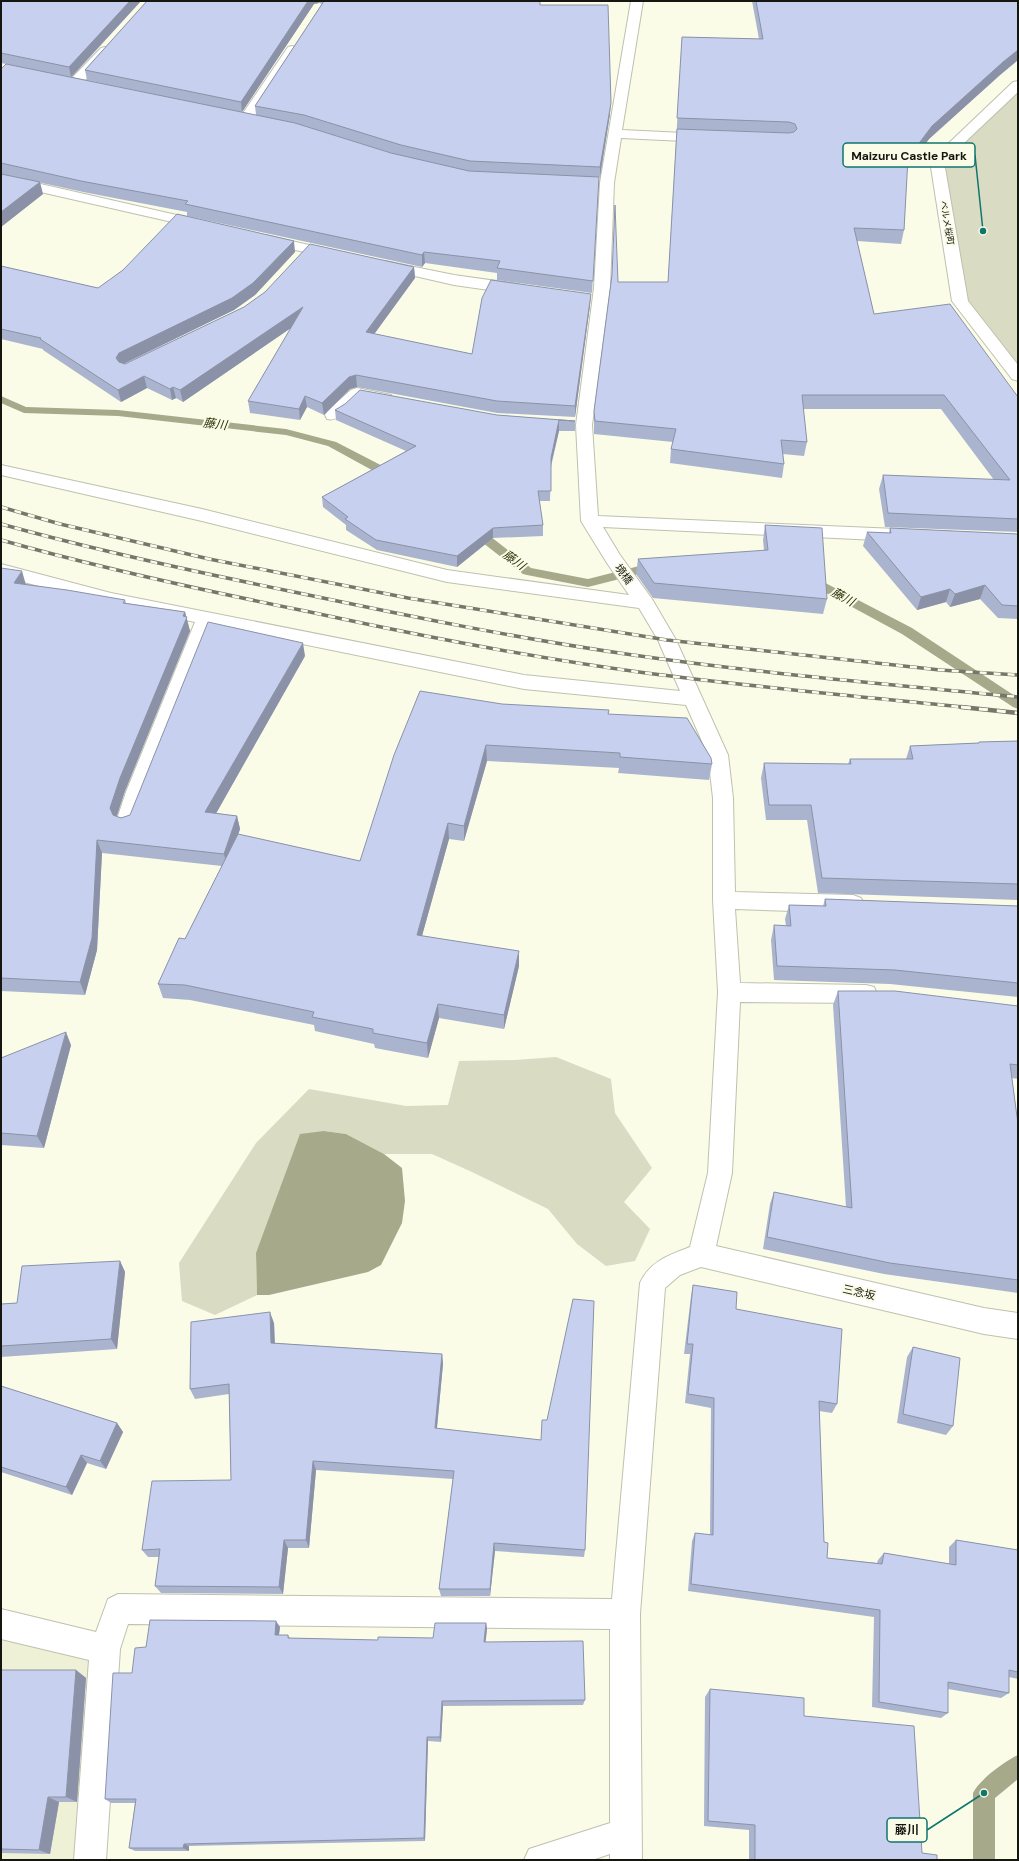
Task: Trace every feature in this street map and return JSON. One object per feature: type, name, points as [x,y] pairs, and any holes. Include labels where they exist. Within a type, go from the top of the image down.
[{"type":"street","points":[[637,1],[606,183],[600,300],[576,424],[590,522],[915,536]]},
{"type":"street","points":[[90,87],[68,82],[115,40]]},
{"type":"street","points":[[246,119],[298,41]]},
{"type":"street","name":"ベルメ桜町","points":[[1018,85],[937,161],[960,301],[1018,376]]},
{"type":"street","points":[[230,116],[262,122]]},
{"type":"street","points":[[615,134],[716,138]]},
{"type":"street","points":[[1,179],[216,228]]},
{"type":"street","points":[[591,182],[606,183]]},
{"type":"street","points":[[254,236],[302,254],[346,257]]},
{"type":"street","points":[[369,262],[454,280],[531,290]]},
{"type":"street","points":[[585,298],[600,300]]},
{"type":"street","points":[[333,415],[357,393],[404,402]]},
{"type":"street","points":[[1,470],[202,515],[447,576],[640,596]]},
{"type":"street","name":"境橋","points":[[590,522],[613,559],[640,596],[667,640],[718,755],[723,798],[726,876],[724,900],[729,992],[720,1173],[701,1255]]},
{"type":"street","points":[[1,570],[111,599],[524,682],[694,699]]},
{"type":"street","points":[[126,822],[136,792],[206,619]]},
{"type":"street","points":[[724,900],[875,905]]},
{"type":"street","points":[[729,992],[883,994]]},
{"type":"street","points":[[540,1860],[625,1847],[625,1614],[653,1284],[671,1266],[701,1255]]},
{"type":"street","name":"三念坂","points":[[701,1255],[984,1321],[1018,1326]]},
{"type":"street","points":[[90,1860],[105,1648],[118,1609],[625,1614]]},
{"type":"street","points":[[1,1624],[105,1648]]},
{"type":"shaded area","points":[[1018,87],[1018,364],[960,301],[937,161]]},
{"type":"shaded area","points":[[556,1057],[611,1079],[615,1113],[652,1168],[624,1202],[650,1229],[635,1261],[606,1266],[577,1244],[548,1209],[432,1154],[384,1154],[346,1134],[324,1131],[256,1253],[257,1295],[215,1315],[182,1301],[179,1263],[256,1143],[309,1089],[406,1106],[448,1105],[459,1061],[515,1060]]},
{"type":"shaded area","points":[[324,1131],[346,1134],[384,1154],[402,1168],[405,1201],[402,1223],[381,1265],[368,1272],[269,1295],[257,1295],[256,1253],[300,1134]]},
{"type":"shaded area","points":[[1,1624],[105,1649],[90,1860],[1,1860]]},
{"type":"building","points":[[1,1],[130,1],[69,67],[1,53]]},
{"type":"building","points":[[147,1],[308,1],[241,102],[85,70]]},
{"type":"building","points":[[324,1],[540,1],[540,5],[608,5],[611,103],[600,167],[470,161],[401,145],[304,115],[255,106]]},
{"type":"building","points":[[756,1],[1018,1],[1018,50],[932,126],[908,158],[904,230],[854,228],[874,314],[950,304],[1018,397],[1018,519],[888,513],[883,475],[1010,480],[944,395],[802,395],[807,442],[781,440],[784,464],[671,449],[676,429],[595,421],[594,411],[612,275],[615,205],[618,282],[668,282],[677,129],[789,133],[794,132],[797,129],[795,124],[789,122],[677,118],[682,37],[763,39]]},
{"type":"building","points":[[6,64],[295,123],[391,153],[469,171],[599,177],[593,281],[497,268],[500,261],[424,252],[422,255],[185,204],[188,201],[81,181],[1,163],[1,69]]},
{"type":"building","points":[[1,174],[40,182],[1,212]]},
{"type":"building","points":[[177,214],[294,241],[253,283],[232,298],[119,353],[116,358],[119,362],[125,364],[244,307],[265,292],[310,244],[414,267],[366,332],[472,354],[482,298],[491,280],[591,294],[575,406],[497,401],[356,375],[349,377],[322,403],[305,396],[299,409],[248,401],[303,307],[180,390],[173,387],[170,389],[144,376],[118,390],[40,339],[41,338],[1,329],[1,266],[98,288],[123,270]]},
{"type":"building","points":[[360,390],[497,415],[575,421],[559,420],[551,458],[551,491],[538,491],[543,525],[493,528],[457,556],[376,540],[345,519],[348,517],[322,497],[416,446],[335,410],[345,404]]},
{"type":"building","points":[[765,525],[822,528],[827,599],[654,583],[638,559],[768,550]]},
{"type":"building","points":[[890,528],[1018,534],[1018,606],[1002,605],[985,585],[955,594],[950,589],[921,597],[867,532],[891,533]]},
{"type":"building","points":[[1,568],[22,571],[14,583],[67,590],[125,600],[123,603],[185,612],[183,616],[187,617],[120,778],[110,808],[113,815],[121,818],[130,815],[208,622],[303,643],[205,812],[237,816],[224,854],[97,840],[92,938],[80,982],[1,978]]},
{"type":"building","points":[[420,691],[502,704],[609,710],[608,714],[687,718],[711,758],[712,764],[620,757],[620,753],[486,745],[464,826],[448,823],[417,935],[519,951],[504,1015],[438,1004],[427,1043],[373,1033],[373,1029],[312,1017],[314,1012],[185,985],[158,984],[179,938],[185,939],[238,834],[360,861],[394,755]]},
{"type":"building","points":[[1018,741],[1018,884],[822,878],[811,805],[769,805],[764,763],[851,764],[850,759],[913,759],[910,746]]},
{"type":"building","points":[[825,899],[1018,906],[1018,983],[895,970],[777,966],[774,925],[791,926],[789,905],[826,906]]},
{"type":"building","points":[[838,991],[895,991],[1018,1006],[1018,1065],[1010,1064],[1018,1124],[1018,1280],[890,1263],[767,1237],[774,1192],[852,1208]]},
{"type":"building","points":[[66,1032],[37,1136],[1,1133],[1,1058]]},
{"type":"building","points":[[120,1261],[111,1339],[1,1346],[1,1304],[17,1303],[22,1266]]},
{"type":"building","points":[[693,1285],[737,1292],[736,1309],[842,1329],[837,1404],[819,1401],[824,1542],[828,1543],[827,1558],[882,1564],[884,1553],[956,1565],[956,1540],[1018,1550],[1018,1672],[1009,1670],[1009,1693],[948,1682],[948,1713],[879,1702],[880,1610],[691,1584],[695,1533],[713,1535],[714,1398],[688,1394],[693,1344],[687,1344]]},
{"type":"building","points":[[573,1299],[594,1301],[585,1550],[494,1543],[490,1589],[439,1589],[454,1471],[313,1461],[306,1540],[284,1540],[279,1587],[155,1586],[160,1549],[142,1550],[152,1481],[231,1480],[229,1384],[190,1389],[191,1322],[270,1312],[271,1343],[442,1354],[435,1428],[541,1440],[542,1420],[547,1420]]},
{"type":"building","points":[[913,1347],[960,1358],[953,1426],[903,1414]]},
{"type":"building","points":[[1,1386],[117,1423],[100,1461],[81,1455],[66,1487],[1,1467]]},
{"type":"building","points":[[150,1620],[276,1621],[275,1635],[288,1635],[288,1638],[378,1640],[378,1637],[433,1638],[435,1623],[486,1623],[484,1642],[583,1641],[585,1700],[442,1701],[440,1737],[427,1737],[424,1838],[184,1844],[183,1848],[129,1848],[136,1799],[105,1799],[113,1673],[132,1673],[135,1648],[146,1647]]},
{"type":"building","points":[[1,1670],[76,1670],[66,1797],[48,1797],[39,1850],[1,1849]]},
{"type":"building","points":[[710,1689],[804,1698],[804,1716],[914,1726],[922,1853],[937,1855],[937,1860],[755,1860],[755,1825],[708,1821]]},
{"type":"waterway","name":"藤川","points":[[1,399],[24,410],[118,413],[286,432],[332,444],[394,477]]},
{"type":"waterway","name":"藤川","points":[[473,529],[527,571],[588,583],[655,566]]},
{"type":"waterway","name":"藤川","points":[[808,578],[907,631],[1018,704]]},
{"type":"waterway","name":"藤川","points":[[984,1860],[984,1793],[1018,1766]]},
{"type":"railway","points":[[1,507],[60,524],[209,559],[408,598],[667,640],[940,670],[1018,675]]},
{"type":"railway","points":[[1,524],[147,561],[221,577],[418,618],[543,641],[724,667],[1018,697]]},
{"type":"railway","points":[[1,540],[78,561],[193,588],[477,646],[646,673],[808,692],[964,707]]},
{"type":"railway","points":[[964,707],[971,708]]},
{"type":"railway","points":[[964,707],[1018,713]]},
{"type":"place","name":"Maizuru Castle Park","points":[[983,231]]},
{"type":"place","name":"藤川","points":[[984,1793]]}]
